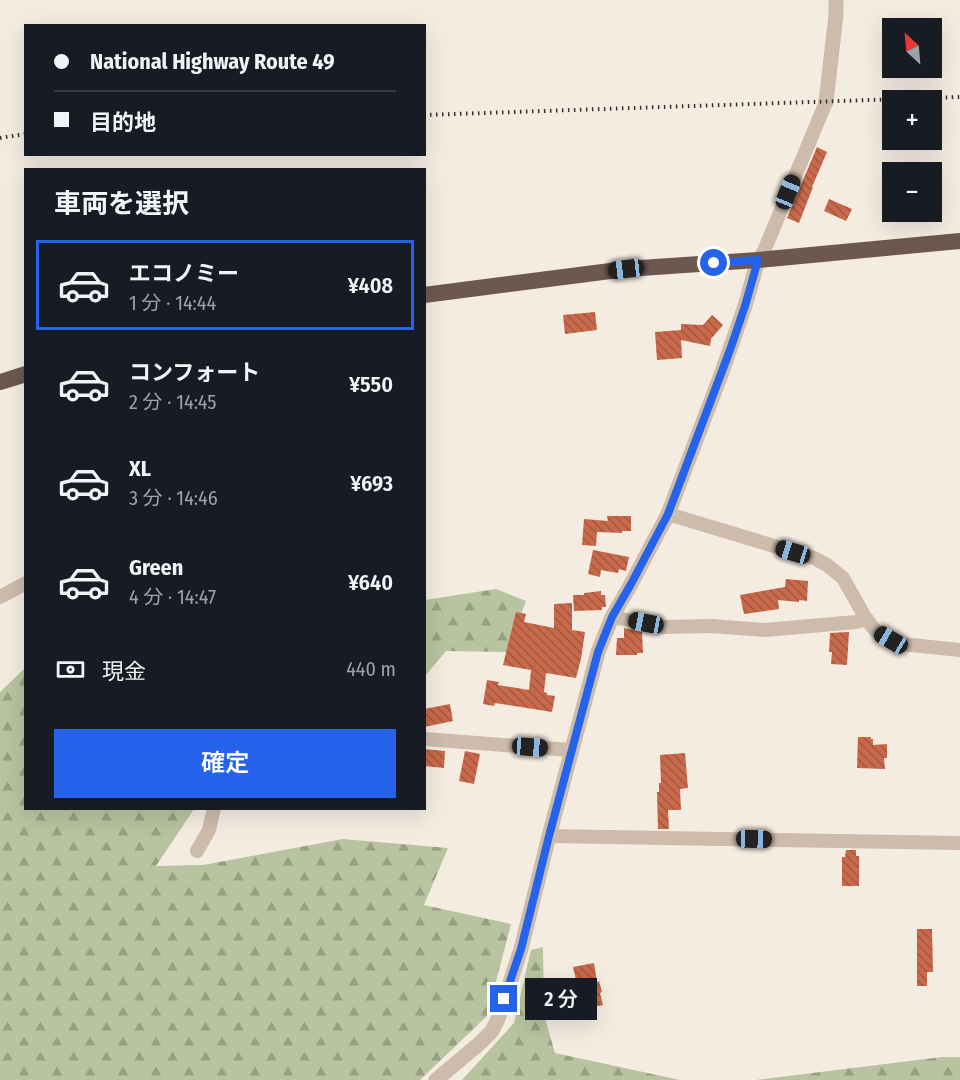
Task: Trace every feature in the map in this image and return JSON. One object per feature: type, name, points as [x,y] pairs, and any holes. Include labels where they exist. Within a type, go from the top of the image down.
[{"type":"highway","points":[[426,295],[626,269],[758,260],[960,241]]},
{"type":"highway","points":[[0,382],[24,375]]},
{"type":"street","points":[[436,1080],[480,1043],[495,1025],[521,949],[598,652],[612,617],[668,514],[726,361],[758,260],[826,102],[836,0]]},
{"type":"street","points":[[668,514],[814,558],[843,578],[867,619],[880,634],[902,644],[960,650]]},
{"type":"street","points":[[0,597],[24,584]]},
{"type":"street","points":[[612,617],[663,627],[712,626],[765,630],[856,622],[867,619]]},
{"type":"street","points":[[426,739],[572,750]]},
{"type":"street","points":[[197,851],[209,830],[214,810]]},
{"type":"street","points":[[549,836],[960,843]]},
{"type":"green space","points":[[496,589],[526,601],[507,652],[446,651],[426,675],[426,600]]},
{"type":"green space","points":[[24,669],[24,810],[193,810],[156,866],[203,865],[343,839],[448,848],[424,905],[511,924],[487,1016],[420,1080],[0,1080],[0,692]]},
{"type":"green space","points":[[543,947],[544,1015],[555,1053],[680,1080],[462,1080],[514,1023],[531,950]]},
{"type":"green space","points":[[942,1057],[960,1057],[960,1080],[756,1080]]},
{"type":"building","points":[[817,147],[827,152],[799,223],[787,218]]},
{"type":"building","points":[[829,199],[852,209],[846,221],[824,211]]},
{"type":"building","points":[[595,312],[597,330],[565,334],[563,315]]},
{"type":"building","points":[[712,315],[723,325],[711,339],[710,346],[681,340],[682,358],[657,360],[655,332],[681,330],[681,324],[703,325]]},
{"type":"building","points":[[607,516],[631,516],[631,531],[597,532],[596,546],[582,545],[584,519],[608,521]]},
{"type":"building","points":[[593,550],[629,557],[626,571],[619,569],[618,573],[601,570],[600,577],[588,574]]},
{"type":"building","points":[[786,579],[808,581],[807,601],[778,600],[779,609],[744,614],[740,595],[785,587]]},
{"type":"building","points":[[601,591],[601,595],[605,595],[606,607],[602,607],[602,610],[574,611],[573,595]]},
{"type":"building","points":[[572,603],[572,630],[585,632],[581,659],[576,678],[546,673],[544,692],[555,696],[552,712],[495,703],[494,706],[483,704],[487,680],[499,682],[498,685],[529,690],[531,670],[503,665],[516,612],[526,614],[524,622],[554,628],[554,604]]},
{"type":"building","points":[[624,628],[642,632],[643,653],[616,655],[617,638],[624,638]]},
{"type":"building","points":[[849,632],[847,665],[831,664],[830,633]]},
{"type":"building","points":[[450,704],[453,721],[426,727],[426,709]]},
{"type":"building","points":[[858,737],[871,737],[873,745],[887,744],[887,758],[884,758],[885,769],[857,768]]},
{"type":"building","points":[[426,749],[445,751],[444,768],[426,766]]},
{"type":"building","points":[[465,751],[480,754],[474,784],[459,781]]},
{"type":"building","points":[[685,753],[688,788],[680,789],[681,810],[668,810],[669,829],[658,829],[657,792],[659,792],[659,783],[661,783],[660,755]]},
{"type":"building","points":[[846,850],[856,850],[856,856],[859,856],[859,886],[842,886],[842,857],[845,857]]},
{"type":"building","points":[[917,929],[932,929],[933,972],[927,972],[927,986],[917,986]]},
{"type":"building","points":[[594,963],[603,1005],[583,1009],[573,967]]},
{"type":"railway","points":[[426,115],[960,97]]},
{"type":"railway","points":[[0,138],[24,134]]},
{"type":"route","points":[[504,999],[521,949],[598,652],[612,617],[668,514],[730,350],[758,260],[714,263]]}]
